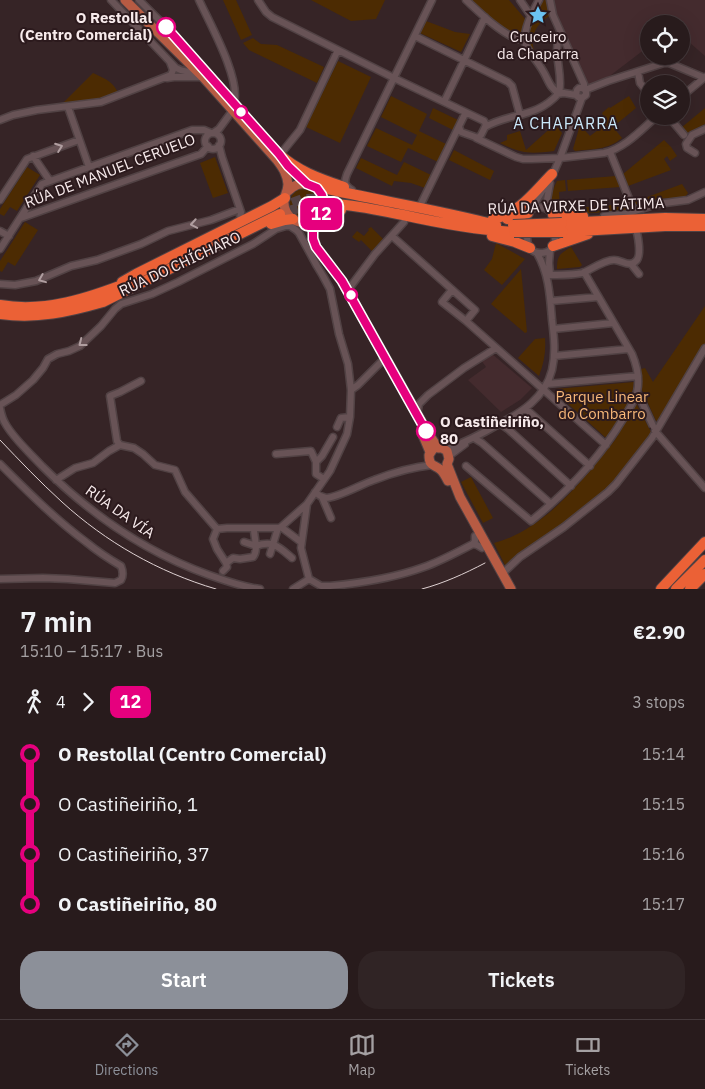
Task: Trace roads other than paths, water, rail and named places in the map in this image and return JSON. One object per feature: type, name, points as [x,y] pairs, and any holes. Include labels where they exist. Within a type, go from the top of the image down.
[{"type":"highway","points":[[279,154],[295,166],[323,180],[380,200]]},
{"type":"highway","points":[[495,225],[504,216],[528,200],[552,174]]},
{"type":"highway","points":[[312,186],[462,216],[495,225]]},
{"type":"highway","points":[[111,289],[144,270],[238,223],[286,194]]},
{"type":"highway","name":"RÚA DA VIRXE DE FÁTIMA","points":[[330,200],[422,220],[495,225],[514,229],[705,226]]},
{"type":"highway","points":[[318,216],[328,210],[358,212],[430,227],[459,230],[506,239],[533,251]]},
{"type":"highway","points":[[0,305],[31,307],[60,304],[92,296],[132,281],[279,211],[103,302]]},
{"type":"highway","points":[[459,230],[495,225],[530,211]]},
{"type":"highway","points":[[552,213],[559,216],[614,217],[631,212]]},
{"type":"highway","name":"RÚA DA VIRXE DE FÁTIMA","points":[[562,228],[631,212],[665,218],[705,219]]},
{"type":"highway","points":[[0,314],[50,314],[72,311],[103,302],[143,288],[274,223],[285,220],[292,222]]},
{"type":"highway","points":[[552,248],[602,229]]},
{"type":"highway","points":[[662,589],[705,542]]},
{"type":"highway","points":[[662,589],[705,548]]},
{"type":"highway","points":[[676,589],[705,560]]},
{"type":"highway","points":[[690,589],[705,574]]},
{"type":"main road","points":[[125,0],[201,74],[279,154],[288,166],[322,195],[324,202],[312,235],[316,247],[348,290],[428,433],[442,471],[505,589]]},
{"type":"main road","points":[[132,0],[185,50],[285,171],[288,183],[285,210],[292,222],[305,231],[315,253],[340,284],[382,365],[438,457],[511,589]]},
{"type":"main road","points":[[286,194],[296,185],[312,186]]},
{"type":"main road","points":[[292,222],[305,223],[318,216]]},
{"type":"main road","points":[[381,350],[382,365],[398,382]]},
{"type":"street","points":[[111,0],[170,62],[181,71],[201,74]]},
{"type":"street","points":[[139,0],[176,37],[185,50]]},
{"type":"street","points":[[199,0],[230,69],[236,97],[233,107],[206,142],[222,157],[240,210],[238,223]]},
{"type":"street","points":[[258,0],[272,17],[458,109],[466,115],[484,121],[488,125]]},
{"type":"street","points":[[304,171],[311,171],[336,182],[342,181],[432,0]]},
{"type":"street","points":[[466,0],[496,26],[516,39],[524,40]]},
{"type":"street","points":[[520,0],[531,16]]},
{"type":"street","points":[[539,0],[531,16],[524,40],[552,89],[559,94]]},
{"type":"street","points":[[549,278],[544,266],[527,240],[530,211],[560,158],[579,106],[584,84],[553,15],[550,0]]},
{"type":"street","points":[[444,102],[485,17]]},
{"type":"street","points":[[559,94],[557,44],[561,33]]},
{"type":"street","points":[[415,36],[510,83],[520,115]]},
{"type":"street","points":[[279,154],[283,152],[300,130],[338,50]]},
{"type":"street","points":[[0,120],[37,110],[101,102],[172,74],[173,70],[170,62]]},
{"type":"street","points":[[479,139],[488,125],[535,111],[559,94],[581,93],[608,81],[664,63],[669,63],[705,78]]},
{"type":"street","points":[[638,72],[640,84]]},
{"type":"street","points":[[154,82],[174,77],[201,74]]},
{"type":"street","points":[[690,89],[705,78]]},
{"type":"street","points":[[68,107],[89,167]]},
{"type":"street","points":[[420,208],[466,115]]},
{"type":"street","points":[[458,131],[523,159],[560,158],[610,152],[625,143],[646,125]]},
{"type":"street","points":[[676,125],[684,135]]},
{"type":"street","points":[[695,154],[687,148],[686,144],[692,135],[705,129]]},
{"type":"street","points":[[0,250],[42,184],[192,130],[213,134],[221,141],[213,147]]},
{"type":"street","points":[[0,200],[27,159],[79,140]]},
{"type":"street","name":"RÚA DE MANUEL CERUELO","points":[[21,218],[201,154],[213,147]]},
{"type":"street","points":[[610,152],[631,212],[656,204],[688,200],[705,192]]},
{"type":"street","points":[[33,156],[50,181]]},
{"type":"street","points":[[347,174],[345,182],[352,190]]},
{"type":"street","points":[[315,492],[327,498],[376,479],[421,466],[526,409],[545,387],[552,371],[554,356],[549,263],[555,238],[552,213],[547,200],[552,174]]},
{"type":"street","points":[[0,284],[15,285],[36,281],[71,266],[97,260],[141,244],[168,230],[211,220],[240,210],[248,214],[252,213],[286,194]]},
{"type":"street","points":[[530,211],[536,207],[541,207],[552,213]]},
{"type":"street","points":[[270,554],[280,528],[307,504],[330,470],[347,434],[350,417],[351,390],[348,364],[339,334],[330,290],[292,222]]},
{"type":"street","name":"RÚA DO CHÍCHARO","points":[[0,406],[33,380],[48,359],[80,346],[121,304],[152,294],[178,282],[292,222]]},
{"type":"street","points":[[348,290],[375,254],[404,222]]},
{"type":"street","points":[[630,264],[639,257],[635,227]]},
{"type":"street","points":[[0,231],[8,236]]},
{"type":"street","points":[[392,236],[475,310],[466,321]]},
{"type":"street","points":[[533,251],[545,253],[552,248]]},
{"type":"street","points":[[549,278],[584,272],[612,260],[630,264],[639,274]]},
{"type":"street","points":[[466,466],[531,521],[571,486],[590,466],[629,410],[637,392],[638,376],[634,360],[584,272]]},
{"type":"street","points":[[452,290],[442,302],[545,387],[606,445]]},
{"type":"street","points":[[550,301],[598,297]]},
{"type":"street","points":[[553,329],[613,323]]},
{"type":"street","points":[[417,415],[419,404],[428,394],[496,348]]},
{"type":"street","points":[[503,573],[608,492],[656,432],[705,348]]},
{"type":"street","points":[[554,356],[628,349]]},
{"type":"street","points":[[351,390],[382,365]]},
{"type":"street","points":[[545,387],[638,376]]},
{"type":"street","points":[[120,446],[117,441],[110,396],[141,381]]},
{"type":"street","points":[[637,392],[656,432],[705,488]]},
{"type":"street","points":[[409,401],[414,405],[419,404]]},
{"type":"street","name":"RÚA DA VÍA","points":[[0,406],[4,422],[28,452],[89,509],[124,534],[190,568],[213,577],[260,589]]},
{"type":"street","points":[[526,409],[590,466]]},
{"type":"street","points":[[337,427],[341,418],[350,417]]},
{"type":"street","points":[[501,424],[571,486]]},
{"type":"street","points":[[316,462],[322,456],[333,437]]},
{"type":"street","points":[[474,438],[551,504]]},
{"type":"street","points":[[56,480],[75,468],[93,463],[109,450],[120,446],[134,448],[155,465],[175,470],[185,492],[217,529]]},
{"type":"street","points":[[276,454],[311,451],[316,462],[316,474],[324,478]]},
{"type":"street","points":[[0,464],[71,530],[121,566],[123,570],[121,580],[115,583],[43,578],[0,579]]},
{"type":"street","points":[[322,497],[331,518]]},
{"type":"street","points":[[307,504],[301,548],[309,579],[321,586],[388,578],[423,568],[473,544],[475,536]]},
{"type":"street","points":[[217,529],[280,528],[301,542]]},
{"type":"street","points":[[217,529],[214,539],[217,549],[226,563],[227,567],[224,571]]},
{"type":"street","points":[[226,563],[233,558],[253,557],[256,554],[254,529]]},
{"type":"street","points":[[244,542],[256,546],[266,542],[278,546],[292,558]]},
{"type":"street","points":[[473,544],[482,548]]},
{"type":"street","points":[[293,589],[309,579]]},
{"type":"tunnel","points":[[278,208],[303,199],[330,198]]},
{"type":"tunnel","points":[[288,211],[320,204]]},
{"type":"railway","points":[[0,440],[54,494],[96,530],[153,565],[216,589]]},
{"type":"railway","points":[[422,589],[454,578],[485,563]]},
{"type":"place","name":"Cruceiro da Chaparra","points":[[538,15]]},
{"type":"place","name":"O Restollal (Centro Comercial)","points":[[166,27]]},
{"type":"place","name":"O Castiñeiriño, 80","points":[[426,431]]},
{"type":"district","name":"A CHAPARRA","points":[[566,123]]},
{"type":"park label","name":"Parque Linear do Combarro","points":[[602,406]]}]
